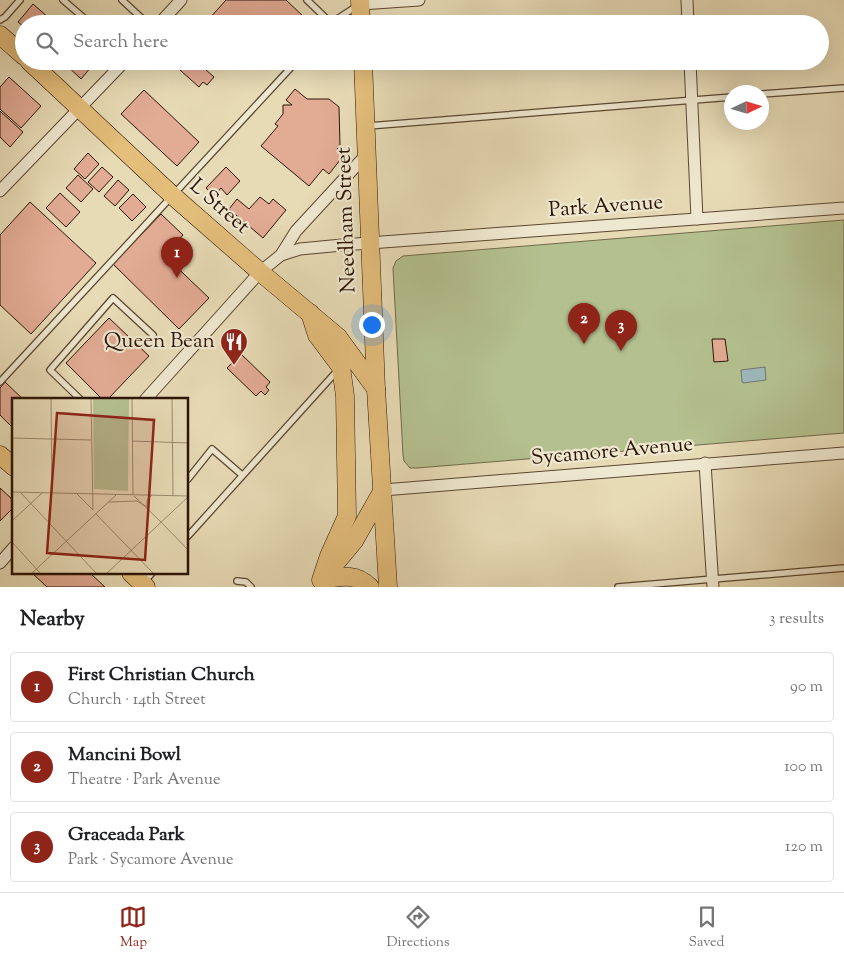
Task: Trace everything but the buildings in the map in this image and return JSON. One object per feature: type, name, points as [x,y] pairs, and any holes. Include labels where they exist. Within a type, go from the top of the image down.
[{"type":"main road","points":[[360,2],[361,15]]},
{"type":"main road","points":[[0,35],[15,48]]},
{"type":"main road","name":"L Street","points":[[39,70],[172,195],[338,337],[376,389]]},
{"type":"main road","name":"Needham Street","points":[[363,70],[376,389],[388,587]]},
{"type":"main road","points":[[310,313],[317,335],[341,367],[345,396],[347,516],[318,584]]},
{"type":"main road","points":[[0,455],[12,465]]},
{"type":"main road","points":[[318,584],[354,541],[383,490]]},
{"type":"main road","points":[[318,584],[347,576],[358,578],[370,587]]},
{"type":"street","points":[[167,15],[181,0]]},
{"type":"street","points":[[360,2],[419,0]]},
{"type":"street","points":[[687,0],[688,15]]},
{"type":"street","points":[[0,191],[115,70]]},
{"type":"street","points":[[690,70],[697,219]]},
{"type":"street","points":[[147,398],[260,272],[281,255],[296,231],[367,154]]},
{"type":"street","name":"Park Avenue","points":[[281,255],[300,249],[371,243],[844,208]]},
{"type":"street","name":"Sycamore Avenue","points":[[383,490],[844,453]]},
{"type":"street","points":[[705,463],[713,583]]},
{"type":"street","points":[[0,563],[12,549]]},
{"type":"lane","points":[[0,20],[20,0]]},
{"type":"lane","points":[[63,0],[80,15]]},
{"type":"lane","points":[[122,0],[138,15]]},
{"type":"lane","points":[[307,0],[323,15]]},
{"type":"lane","points":[[342,15],[360,2]]},
{"type":"lane","points":[[0,382],[289,70]]},
{"type":"lane","points":[[769,93],[844,88]]},
{"type":"lane","points":[[366,126],[724,98]]},
{"type":"lane","points":[[79,398],[50,370],[113,298],[153,334]]},
{"type":"lane","points":[[189,535],[341,367]]},
{"type":"lane","points":[[189,478],[212,449],[242,475]]},
{"type":"lane","points":[[618,587],[713,583],[844,568]]},
{"type":"lane","points":[[237,581],[246,582],[251,587]]},
{"type":"green space","points":[[844,220],[844,433],[417,468],[410,468],[404,461],[393,268],[396,261],[403,256]]},
{"type":"water","points":[[765,367],[766,380],[743,383],[741,370]]},
{"type":"place","name":"First Christian Church","points":[[177,278]]},
{"type":"place","name":"Mancini Bowl","points":[[584,344]]},
{"type":"place","name":"Graceada Park","points":[[621,351]]},
{"type":"place","name":"Queen Bean","points":[[234,366]]}]
